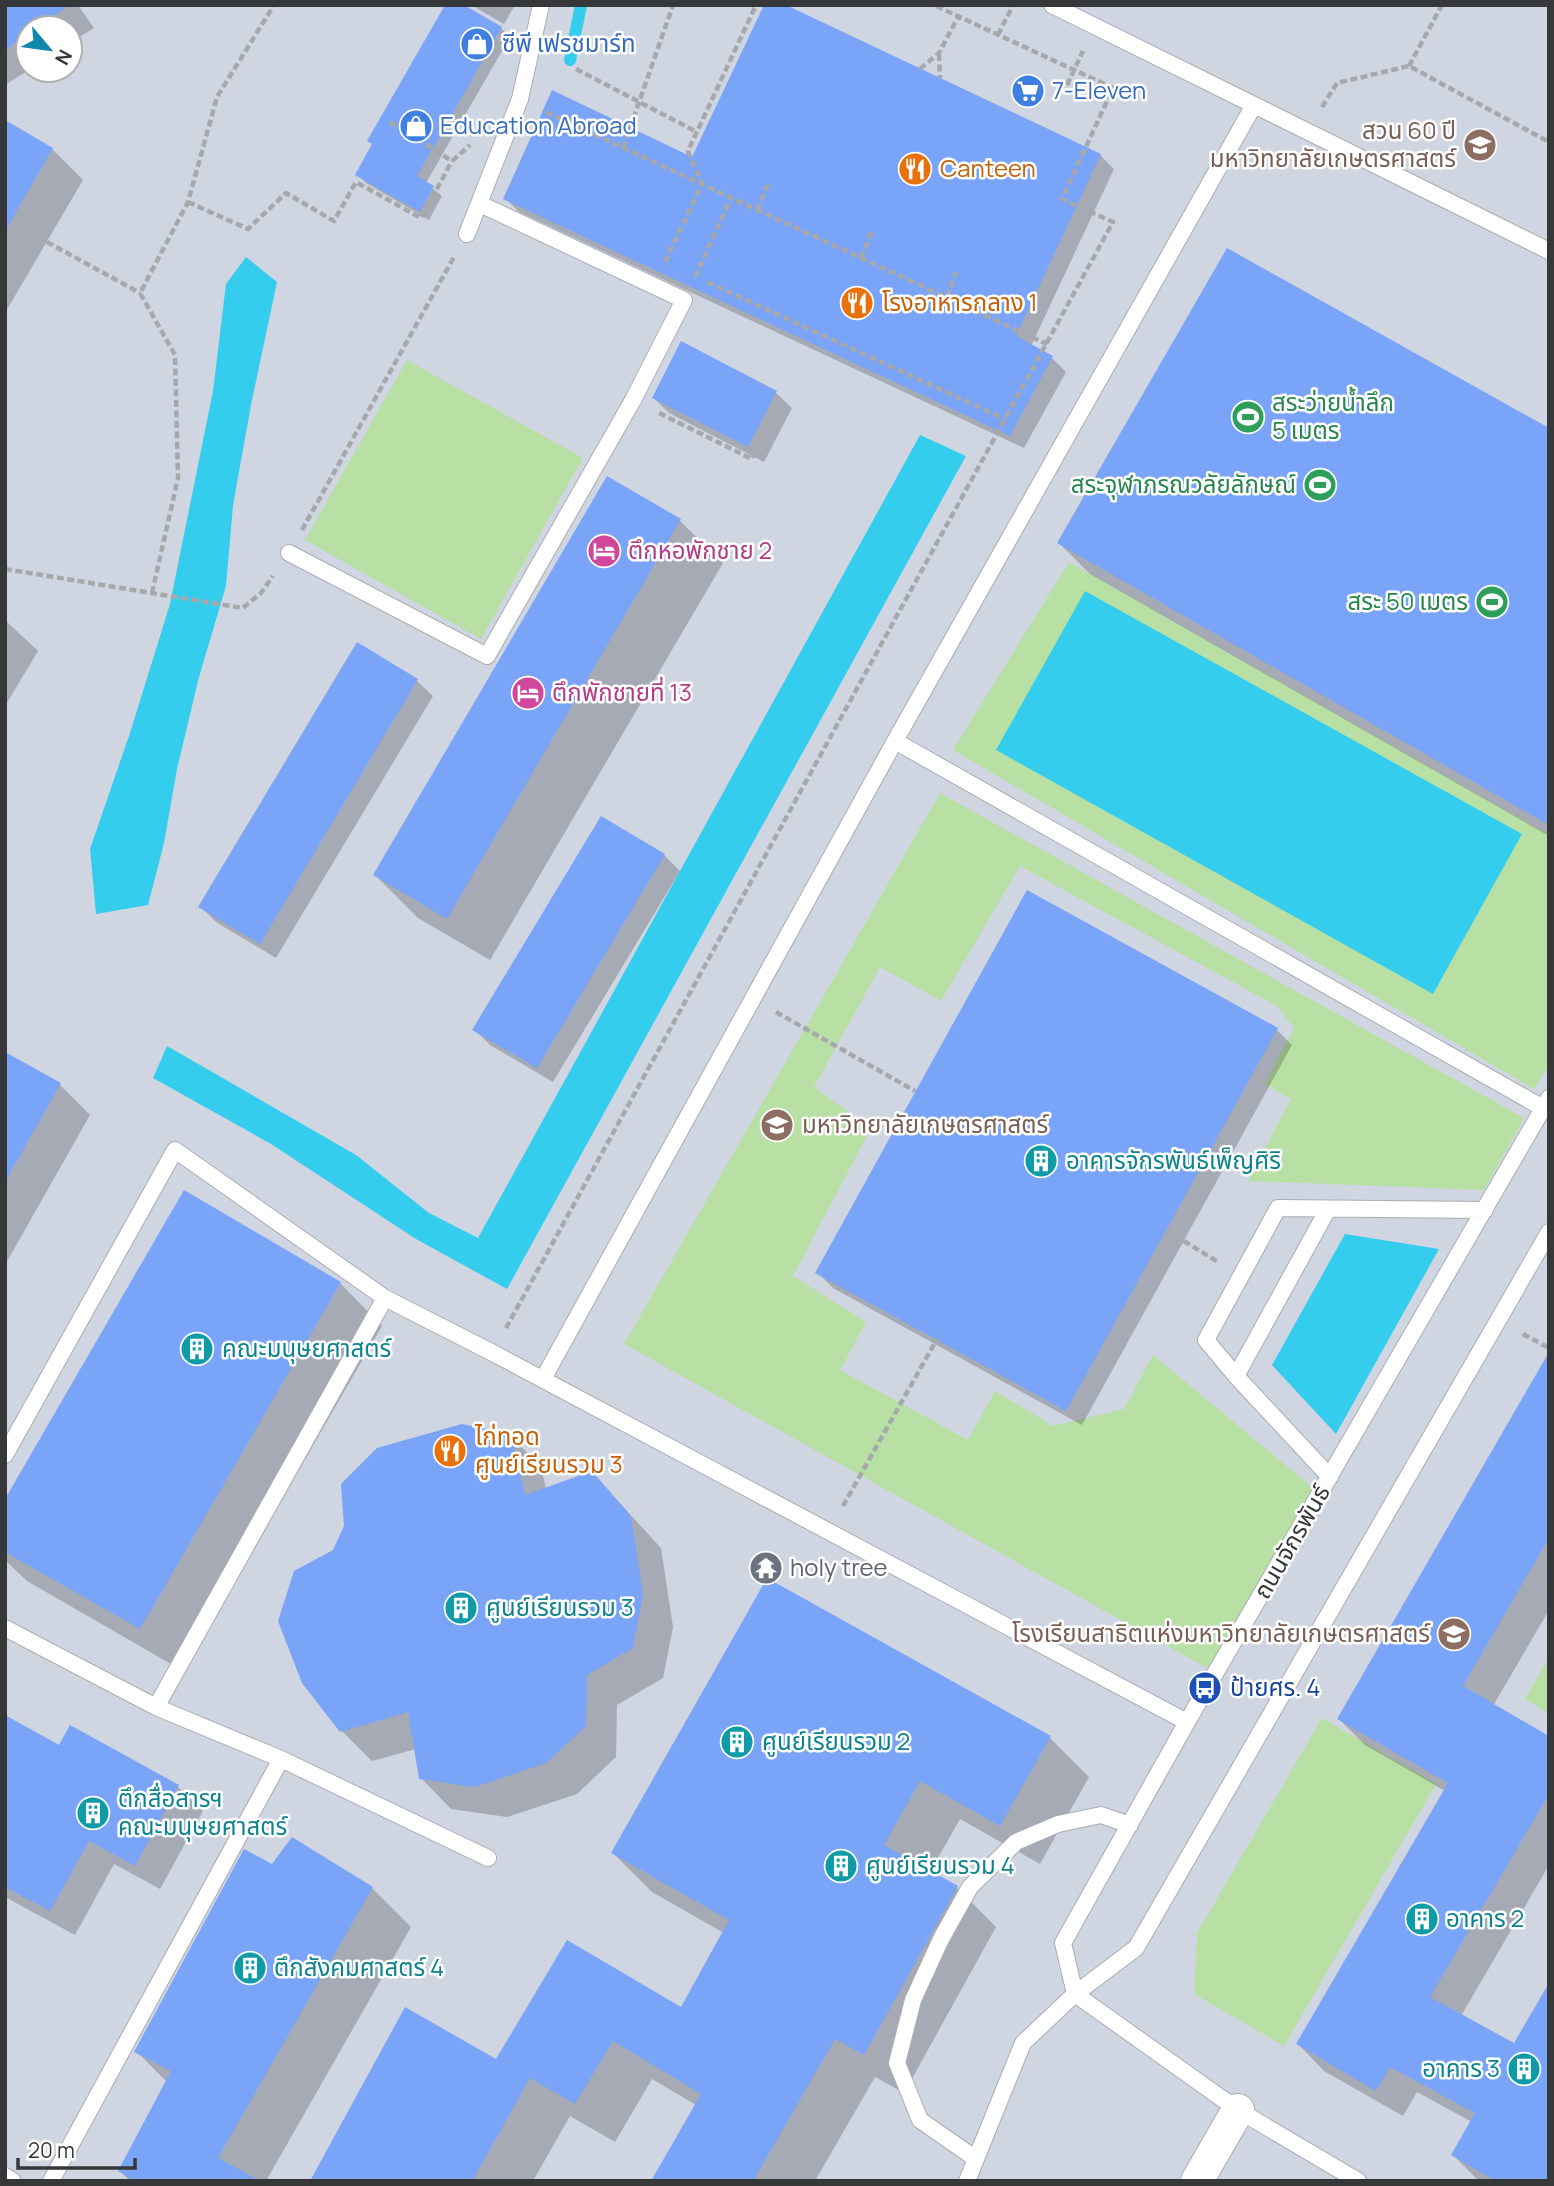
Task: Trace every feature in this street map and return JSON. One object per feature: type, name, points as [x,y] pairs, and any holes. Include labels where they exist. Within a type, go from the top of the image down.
[{"type":"street","points":[[1197,2181],[1238,2110]]},
{"type":"lane","points":[[467,234],[520,99],[541,5]]},
{"type":"lane","points":[[1052,5],[1549,251]]},
{"type":"lane","points":[[543,1380],[895,741],[1254,105]]},
{"type":"lane","points":[[289,553],[487,656],[633,400],[684,300],[480,204]]},
{"type":"lane","points":[[895,741],[1546,1103]]},
{"type":"lane","name":"ถนนจักรพันธ์","points":[[1075,1994],[1063,1943],[1187,1722],[1546,1103]]},
{"type":"lane","points":[[5,1455],[175,1150],[385,1298],[1187,1722]]},
{"type":"lane","points":[[1330,1477],[1206,1340],[1278,1208],[1485,1210]]},
{"type":"lane","points":[[1236,1376],[1328,1209]]},
{"type":"lane","points":[[967,2181],[1023,2043],[1075,1994],[1136,1948],[1546,1243]]},
{"type":"lane","points":[[156,1707],[385,1298]]},
{"type":"lane","points":[[5,1628],[156,1707],[281,1759],[488,1858]]},
{"type":"lane","points":[[51,2181],[281,1759]]},
{"type":"lane","points":[[976,2159],[920,2120],[897,2063],[913,2000],[941,1939],[970,1887],[1016,1842],[1058,1824],[1101,1815],[1130,1825]]},
{"type":"lane","points":[[1075,1994],[1238,2110],[1358,2181]]},
{"type":"lane","points":[[5,2176],[13,2181]]},
{"type":"path","points":[[140,293],[188,202],[217,97],[274,5]]},
{"type":"path","points":[[623,148],[673,5]]},
{"type":"path","points":[[665,263],[702,184],[688,150],[756,5]]},
{"type":"path","points":[[493,1353],[1113,222],[1062,199],[1113,88],[934,5]]},
{"type":"path","points":[[998,35],[1013,5]]},
{"type":"path","points":[[1409,66],[1442,5]]},
{"type":"path","points":[[920,69],[939,53],[958,17]]},
{"type":"path","points":[[939,53],[940,78]]},
{"type":"path","points":[[1307,132],[1338,83],[1409,66],[1549,142]]},
{"type":"path","points":[[576,69],[697,132]]},
{"type":"path","points":[[1067,85],[1074,70]]},
{"type":"path","points":[[520,99],[1047,344]]},
{"type":"path","points":[[390,122],[452,161]]},
{"type":"path","points":[[188,202],[247,229],[286,193],[334,221],[356,182],[421,218],[452,161],[471,143]]},
{"type":"path","points":[[757,210],[768,184]]},
{"type":"path","points":[[684,300],[731,198]]},
{"type":"path","points":[[861,258],[872,233]]},
{"type":"path","points":[[5,569],[243,608],[261,593],[289,553],[467,234]]},
{"type":"path","points":[[47,242],[140,293],[175,355],[178,478],[152,593]]},
{"type":"path","points":[[652,257],[675,267]]},
{"type":"path","points":[[685,272],[1005,419]]},
{"type":"path","points":[[947,297],[956,272]]},
{"type":"path","points":[[633,400],[752,459],[770,422]]},
{"type":"path","points":[[753,999],[915,1091]]},
{"type":"path","points":[[1167,1230],[1240,1275]]},
{"type":"path","points":[[829,1531],[937,1339]]},
{"type":"shaded area","name":"มหาวิทยาลัยเกษตรศาสตร์","points":[[5,5],[1549,5],[1549,2181],[5,2181]]},
{"type":"green space","points":[[407,360],[583,458],[481,639],[305,540]]},
{"type":"green space","points":[[1069,562],[1549,835],[1549,1064],[1534,1089],[953,750]]},
{"type":"green space","points":[[940,793],[1524,1118],[1484,1190],[1248,1181],[1291,1099],[1265,1084],[1294,1028],[1277,1006],[1020,866],[941,1001],[880,967],[814,1087],[871,1128],[793,1276],[866,1322],[840,1370],[968,1440],[995,1391],[1053,1426],[1124,1409],[1153,1355],[1313,1488],[1211,1670],[624,1344]]},
{"type":"green space","points":[[1549,1658],[1549,1713],[1525,1699]]},
{"type":"green space","points":[[1322,1718],[1436,1784],[1284,2046],[1194,1994],[1197,1933]]},
{"type":"water","points":[[246,257],[277,282],[233,505],[226,586],[199,677],[148,905],[96,914],[90,849],[170,604],[213,391],[226,284]]},
{"type":"water","points":[[920,435],[966,456],[507,1289],[416,1239],[271,1144],[153,1078],[167,1046],[356,1155],[429,1213],[478,1238]]},
{"type":"water","points":[[1085,591],[1522,834],[1433,994],[996,750]]},
{"type":"water","points":[[1345,1234],[1439,1249],[1336,1434],[1272,1365]]},
{"type":"building","points":[[5,5],[69,5],[56,14],[14,14],[14,44],[5,50]]},
{"type":"building","points":[[445,5],[464,5],[502,27],[417,176],[434,186],[420,212],[355,175],[372,144],[367,141]]},
{"type":"building","points":[[764,5],[786,5],[1101,154],[1016,336],[1053,356],[1010,436],[503,199],[552,90],[692,157]]},
{"type":"building","points":[[5,120],[53,148],[5,231]]},
{"type":"building","name":"สระจุฬาภรณวลัยลักษณ์","points":[[1227,248],[1549,428],[1549,825],[1057,543]]},
{"type":"building","points":[[681,341],[777,391],[748,447],[652,398]]},
{"type":"building","points":[[607,476],[681,519],[447,919],[373,875]]},
{"type":"building","points":[[357,642],[418,679],[260,944],[198,907]]},
{"type":"building","points":[[601,816],[665,854],[537,1068],[472,1030]]},
{"type":"building","name":"อาคารจักรพันธ์เพ็ญศิริ","points":[[1027,890],[1278,1028],[1066,1411],[815,1273]]},
{"type":"building","points":[[5,1052],[61,1083],[5,1182]]},
{"type":"building","name":"คณะมนุษยศาสตร์","points":[[184,1190],[341,1282],[140,1629],[5,1552],[5,1499]]},
{"type":"building","points":[[1549,1352],[1549,1538],[1463,1686],[1549,1736],[1549,1794],[1430,1997],[1514,2043],[1549,1983],[1549,2181],[1496,2181],[1451,2155],[1475,2113],[1390,2067],[1376,2091],[1296,2044],[1448,1783],[1337,1719]]},
{"type":"building","name":"ศูนย์เรียนรวม 3","points":[[462,1424],[511,1434],[525,1495],[592,1471],[631,1516],[643,1595],[633,1648],[587,1675],[586,1726],[546,1763],[475,1787],[419,1779],[408,1712],[340,1732],[302,1683],[278,1621],[294,1571],[333,1550],[344,1526],[341,1484],[377,1448]]},
{"type":"building","points":[[767,1578],[1051,1736],[1000,1826],[920,1781],[884,1845],[958,1886],[864,2055],[835,2039],[753,2181],[651,2181],[701,2094],[613,2041],[575,2104],[530,2078],[472,2181],[310,2181],[405,2007],[496,2059],[567,1940],[681,2007],[729,1920],[611,1853]]},
{"type":"building","name":"ตึกสื่อสารฯ คณะมนุษยศาสตร์","points":[[5,1715],[59,1745],[70,1725],[179,1785],[135,1866],[89,1841],[50,1911],[5,1887]]},
{"type":"building","name":"ตึกสังคมศาสตร์ 4","points":[[292,1837],[373,1887],[218,2158],[260,2181],[135,2181],[118,2171],[171,2071],[134,2052],[244,1849],[272,1864]]},
{"type":"waterway","points":[[570,60],[581,5]]},
{"type":"place","name":"ซีพี เฟรชมาร์ท","points":[[477,44]]},
{"type":"place","name":"7-Eleven","points":[[1028,91]]},
{"type":"place","name":"Education Abroad","points":[[416,126]]},
{"type":"place","name":"สวน 60 ปี มหาวิทยาลัยเกษตรศาสตร์","points":[[1480,145]]},
{"type":"place","name":"Canteen","points":[[915,169]]},
{"type":"place","name":"โรงอาหารกลาง 1","points":[[857,303]]},
{"type":"place","name":"สระว่ายน้ำลึก 5 เมตร","points":[[1248,417]]},
{"type":"place","name":"สระจุฬาภรณวลัยลักษณ์","points":[[1320,485]]},
{"type":"place","name":"ตึกหอพักชาย 2","points":[[604,551]]},
{"type":"place","name":"สระ 50 เมตร","points":[[1492,602]]},
{"type":"place","name":"ตึกพักชายที่ 13","points":[[528,693]]},
{"type":"place","name":"มหาวิทยาลัยเกษตรศาสตร์","points":[[777,1125]]},
{"type":"place","name":"อาคารจักรพันธ์เพ็ญศิริ","points":[[1041,1161]]},
{"type":"place","name":"คณะมนุษยศาสตร์","points":[[197,1349]]},
{"type":"place","name":"ไก่ทอด ศูนย์เรียนรวม 3","points":[[450,1451]]},
{"type":"place","name":"holy tree","points":[[766,1568]]},
{"type":"place","name":"ศูนย์เรียนรวม 3","points":[[461,1608]]},
{"type":"place","name":"โรงเรียนสาธิตแห่งมหาวิทยาลัยเกษตรศาสตร์","points":[[1454,1634]]},
{"type":"place","name":"ป้ายศร. 4","points":[[1205,1688]]},
{"type":"place","name":"ศูนย์เรียนรวม 2","points":[[737,1742]]},
{"type":"place","name":"ตึกสื่อสารฯ คณะมนุษยศาสตร์","points":[[93,1813]]},
{"type":"place","name":"ศูนย์เรียนรวม 4","points":[[841,1866]]},
{"type":"place","name":"อาคาร 2","points":[[1422,1919]]},
{"type":"place","name":"ตึกสังคมศาสตร์ 4","points":[[250,1968]]},
{"type":"place","name":"อาคาร 3","points":[[1524,2069]]}]
